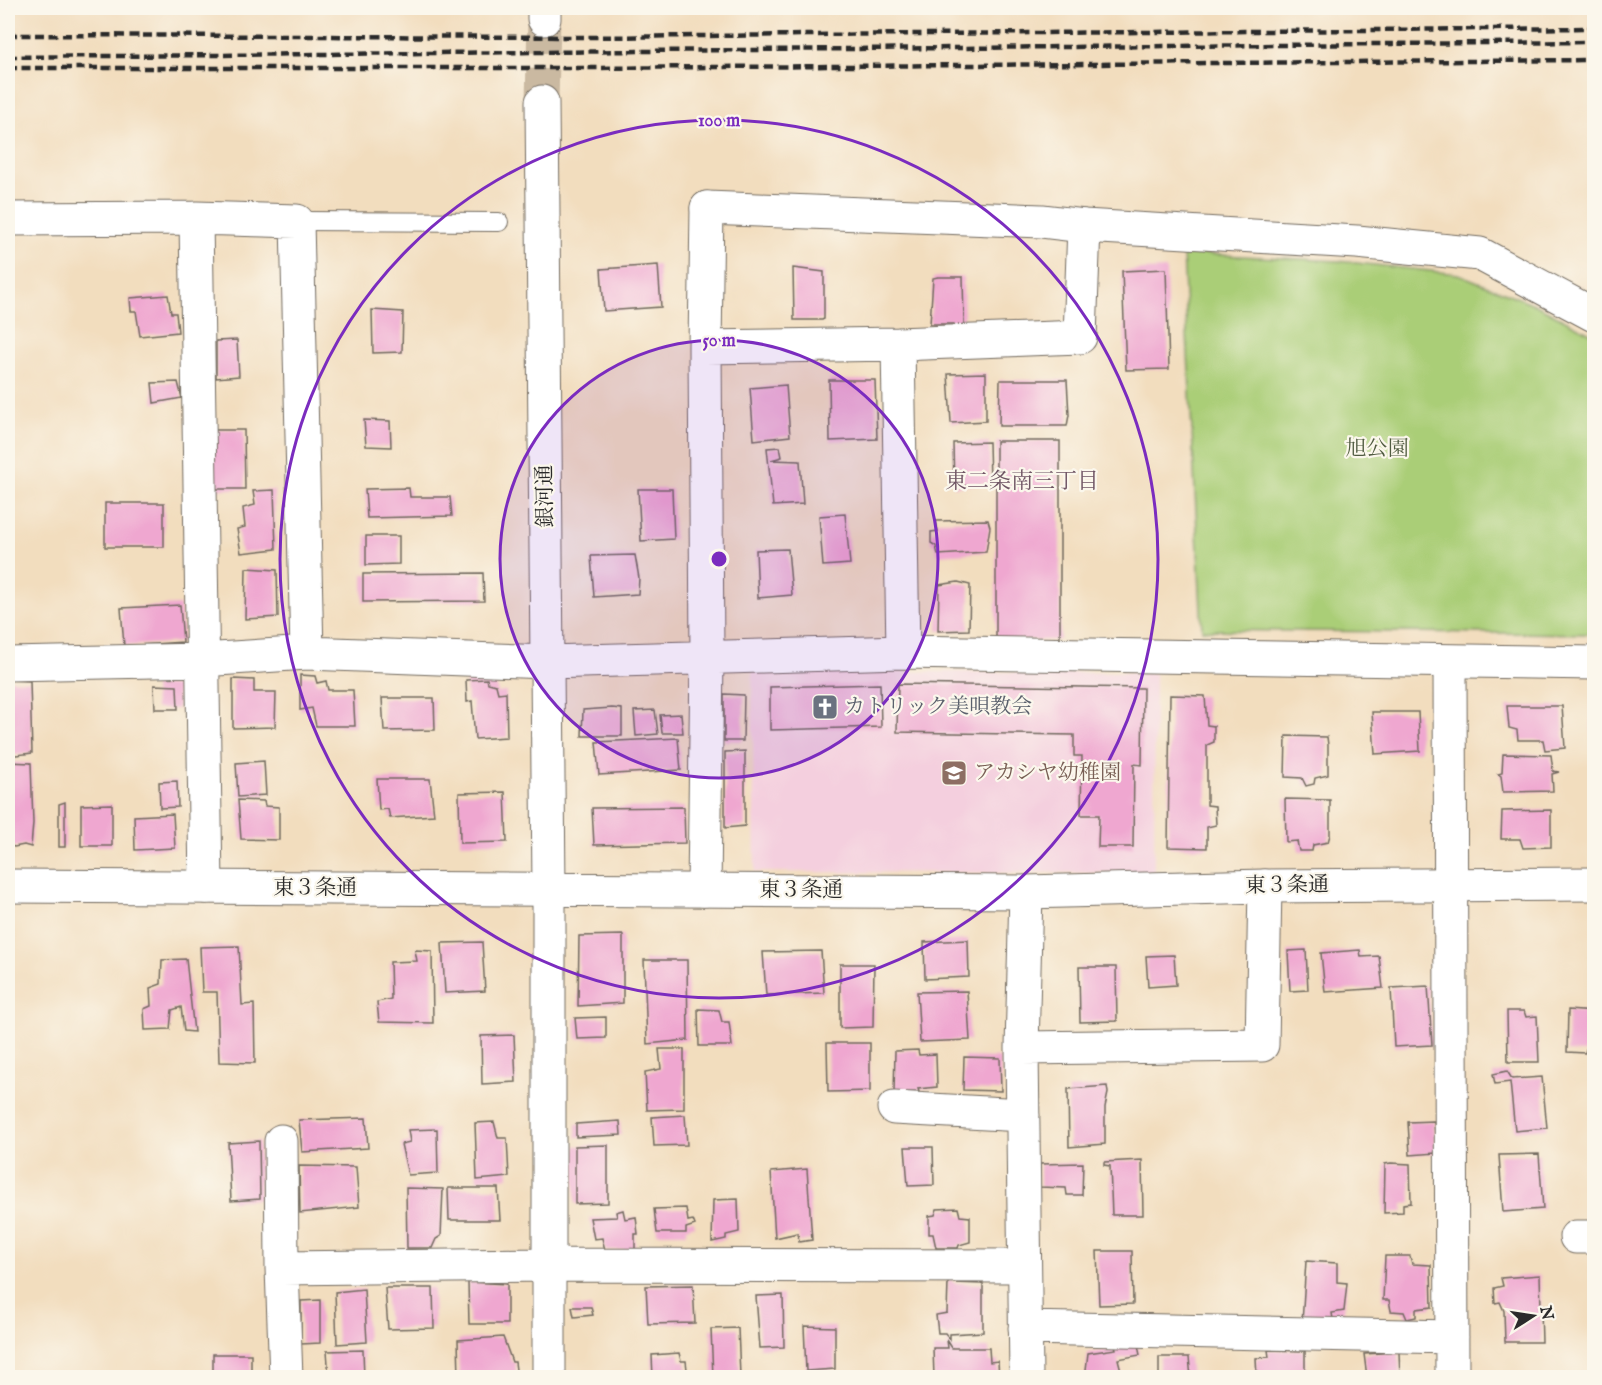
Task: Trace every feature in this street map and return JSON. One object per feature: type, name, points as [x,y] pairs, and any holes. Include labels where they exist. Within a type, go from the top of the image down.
[{"type":"street","name":"銀河通","points":[[542,102],[548,662],[549,1377]]},
{"type":"street","points":[[704,890],[707,657],[705,346],[707,208],[1042,221],[1084,226],[1357,242],[1480,254],[1594,315]]},
{"type":"street","points":[[8,219],[196,218],[297,221],[307,653]]},
{"type":"street","points":[[196,218],[206,887]]},
{"type":"street","points":[[705,346],[898,345],[1080,337],[1084,226]]},
{"type":"street","points":[[898,345],[903,652]]},
{"type":"street","points":[[8,664],[202,660],[307,653],[548,662],[903,652],[1594,663]]},
{"type":"street","points":[[1450,662],[1452,1377]]},
{"type":"street","name":"東３条通","points":[[8,886],[1026,892],[1264,886],[1594,884]]},
{"type":"street","points":[[1022,1048],[1262,1045],[1264,886]]},
{"type":"street","points":[[1026,892],[1022,1048],[1026,1377]]},
{"type":"street","points":[[894,1108],[1023,1115]]},
{"type":"street","points":[[281,1141],[286,1377]]},
{"type":"street","points":[[282,1268],[548,1264],[1024,1266]]},
{"type":"street","points":[[1025,1328],[1452,1337]]},
{"type":"lane","points":[[297,221],[499,222]]},
{"type":"shaded area","name":"アカシヤ幼稚園","points":[[752,671],[1155,673],[1154,873],[755,872]]},
{"type":"green space","name":"旭公園","points":[[1183,253],[1338,261],[1458,274],[1534,304],[1594,335],[1594,634],[1202,630]]},
{"type":"building","points":[[658,265],[661,307],[604,311],[601,269]]},
{"type":"building","points":[[793,268],[824,272],[824,319],[794,320]]},
{"type":"building","points":[[1166,269],[1169,369],[1126,370],[1122,271]]},
{"type":"building","points":[[963,277],[964,324],[956,326],[954,324],[930,324],[933,278]]},
{"type":"building","points":[[168,295],[171,313],[176,313],[178,332],[140,336],[136,311],[131,311],[130,298]]},
{"type":"building","points":[[372,310],[403,312],[402,352],[373,353]]},
{"type":"building","points":[[237,340],[239,376],[216,378],[216,341]]},
{"type":"building","points":[[986,373],[986,421],[951,423],[948,374]]},
{"type":"building","points":[[829,380],[875,380],[877,439],[830,441]]},
{"type":"building","points":[[1000,380],[1067,380],[1069,415],[1067,426],[999,426]]},
{"type":"building","points":[[178,382],[182,398],[154,403],[152,383]]},
{"type":"building","points":[[786,385],[790,436],[754,440],[750,388]]},
{"type":"building","points":[[364,420],[390,421],[391,447],[366,446]]},
{"type":"building","points":[[213,430],[244,430],[245,489],[212,489]]},
{"type":"building","points":[[996,441],[1060,441],[1060,640],[996,640]]},
{"type":"building","points":[[989,442],[990,483],[954,487],[953,443]]},
{"type":"building","points":[[780,447],[782,457],[771,460],[800,461],[803,504],[773,506],[767,448]]},
{"type":"building","points":[[409,488],[410,497],[450,497],[452,516],[367,518],[365,489]]},
{"type":"building","points":[[638,489],[672,489],[674,539],[641,541]]},
{"type":"building","points":[[274,490],[276,549],[241,553],[237,529],[245,527],[243,508],[255,505],[253,491]]},
{"type":"building","points":[[105,503],[164,503],[164,547],[105,547]]},
{"type":"building","points":[[845,514],[850,564],[823,566],[819,516]]},
{"type":"building","points":[[988,520],[990,527],[986,552],[938,555],[936,546],[931,543],[931,532],[938,531],[936,521]]},
{"type":"building","points":[[366,536],[399,536],[399,564],[366,565]]},
{"type":"building","points":[[788,549],[792,595],[758,598],[756,550]]},
{"type":"building","points":[[635,555],[639,578],[638,594],[594,597],[591,556]]},
{"type":"building","points":[[246,568],[277,570],[278,617],[245,619]]},
{"type":"building","points":[[483,573],[484,601],[363,602],[363,574]]},
{"type":"building","points":[[958,582],[970,585],[969,630],[938,631],[939,585]]},
{"type":"building","points":[[180,605],[183,642],[124,646],[121,608]]},
{"type":"building","points":[[300,675],[315,676],[317,683],[326,681],[328,690],[353,690],[355,726],[316,726],[312,708],[300,710]]},
{"type":"building","points":[[233,679],[254,680],[254,692],[276,692],[275,727],[233,728]]},
{"type":"building","points":[[487,679],[488,683],[496,685],[498,693],[506,692],[507,737],[475,739],[472,701],[467,702],[466,680]]},
{"type":"building","points":[[8,680],[30,681],[32,753],[8,754]]},
{"type":"building","name":"カトリック美唄教会","points":[[880,684],[881,727],[770,730],[770,687]]},
{"type":"building","points":[[898,684],[1143,688],[1142,765],[1134,764],[1133,847],[1098,847],[1099,815],[1081,815],[1082,756],[1074,756],[1074,735],[897,732]]},
{"type":"building","points":[[154,685],[177,686],[178,709],[155,709]]},
{"type":"building","points":[[724,694],[744,695],[743,741],[724,741]]},
{"type":"building","points":[[1170,695],[1205,696],[1207,725],[1214,726],[1214,742],[1207,745],[1207,805],[1215,806],[1216,825],[1207,827],[1207,848],[1168,847]]},
{"type":"building","points":[[382,698],[434,698],[435,730],[384,731]]},
{"type":"building","points":[[1594,700],[1594,753],[1592,753],[1591,701]]},
{"type":"building","points":[[1507,706],[1562,706],[1565,748],[1545,750],[1543,740],[1518,740],[1517,730],[1509,728]]},
{"type":"building","points":[[622,709],[622,736],[582,736],[583,710]]},
{"type":"building","points":[[655,710],[658,734],[636,736],[634,711]]},
{"type":"building","points":[[1372,712],[1418,712],[1420,751],[1375,754]]},
{"type":"building","points":[[681,714],[683,733],[662,733],[660,715]]},
{"type":"building","points":[[1286,736],[1327,737],[1328,775],[1315,778],[1314,784],[1306,786],[1302,778],[1285,777]]},
{"type":"building","points":[[678,738],[681,770],[599,775],[596,742]]},
{"type":"building","points":[[745,751],[745,826],[725,828],[725,752]]},
{"type":"building","points":[[1503,754],[1551,755],[1553,771],[1559,772],[1552,774],[1553,791],[1503,792],[1501,776],[1498,774],[1502,773]]},
{"type":"building","points":[[264,761],[266,795],[238,797],[236,763]]},
{"type":"building","points":[[8,762],[31,763],[33,823],[31,847],[8,845]]},
{"type":"building","points":[[377,779],[430,779],[434,815],[390,818],[388,809],[379,810]]},
{"type":"building","points":[[177,781],[178,807],[160,808],[159,782]]},
{"type":"building","points":[[505,792],[507,842],[460,843],[459,793]]},
{"type":"building","points":[[1285,799],[1330,800],[1328,842],[1313,845],[1312,851],[1299,851],[1297,841],[1286,842]]},
{"type":"building","points":[[238,800],[264,801],[265,806],[279,807],[279,840],[241,839]]},
{"type":"building","points":[[65,802],[65,847],[59,847],[59,804]]},
{"type":"building","points":[[112,804],[112,846],[81,846],[81,805]]},
{"type":"building","points":[[684,807],[685,843],[594,845],[592,808]]},
{"type":"building","points":[[1551,810],[1551,847],[1523,848],[1520,839],[1501,839],[1502,811]]},
{"type":"building","points":[[173,814],[175,848],[135,850],[134,816]]},
{"type":"building","points":[[623,935],[623,1003],[578,1006],[579,936]]},
{"type":"building","points":[[968,940],[969,977],[925,979],[924,942]]},
{"type":"building","points":[[482,942],[485,991],[445,993],[442,943]]},
{"type":"building","points":[[239,946],[242,1005],[254,1004],[255,1063],[219,1062],[217,992],[202,992],[200,947]]},
{"type":"building","points":[[415,950],[432,951],[433,1023],[379,1022],[377,1002],[391,999],[390,962],[417,961]]},
{"type":"building","points":[[1306,950],[1308,990],[1290,991],[1288,951]]},
{"type":"building","points":[[1360,950],[1361,957],[1379,956],[1383,988],[1325,992],[1321,953]]},
{"type":"building","points":[[821,951],[824,993],[766,995],[763,952]]},
{"type":"building","points":[[1174,955],[1176,985],[1148,987],[1146,956]]},
{"type":"building","points":[[186,959],[194,1032],[184,1031],[181,1007],[172,1010],[170,1029],[145,1030],[144,1009],[151,1006],[150,988],[161,984],[162,960]]},
{"type":"building","points":[[644,960],[687,960],[688,1040],[647,1044]]},
{"type":"building","points":[[840,964],[874,964],[873,1027],[840,1028]]},
{"type":"building","points":[[1079,967],[1116,967],[1117,1021],[1080,1022]]},
{"type":"building","points":[[1428,986],[1432,1045],[1394,1047],[1391,988]]},
{"type":"building","points":[[967,991],[970,1040],[920,1042],[917,992]]},
{"type":"building","points":[[698,1009],[719,1010],[722,1022],[729,1022],[732,1046],[699,1046]]},
{"type":"building","points":[[1568,1010],[1594,1012],[1594,1047],[1586,1049],[1585,1053],[1567,1052]]},
{"type":"building","points":[[1507,1011],[1524,1011],[1526,1017],[1537,1016],[1539,1062],[1508,1062]]},
{"type":"building","points":[[606,1017],[606,1038],[577,1039],[575,1018]]},
{"type":"building","points":[[514,1035],[516,1082],[482,1084],[481,1036]]},
{"type":"building","points":[[827,1043],[870,1043],[870,1091],[828,1092]]},
{"type":"building","points":[[659,1049],[684,1049],[684,1109],[647,1110],[645,1072],[661,1069]]},
{"type":"building","points":[[918,1050],[919,1055],[936,1054],[937,1087],[918,1089],[919,1092],[894,1093],[895,1051]]},
{"type":"building","points":[[964,1057],[1000,1058],[1001,1091],[963,1090]]},
{"type":"building","points":[[1507,1071],[1512,1079],[1542,1077],[1547,1128],[1515,1131],[1510,1082],[1495,1084],[1493,1074]]},
{"type":"building","points":[[1107,1086],[1105,1144],[1069,1147],[1068,1089]]},
{"type":"building","points":[[685,1115],[687,1145],[654,1146],[652,1117]]},
{"type":"building","points":[[366,1118],[368,1148],[302,1152],[299,1120]]},
{"type":"building","points":[[620,1121],[621,1135],[576,1137],[576,1124]]},
{"type":"building","points":[[1434,1121],[1436,1153],[1410,1155],[1408,1122]]},
{"type":"building","points":[[494,1122],[498,1138],[507,1138],[509,1177],[477,1180],[475,1123]]},
{"type":"building","points":[[437,1129],[438,1173],[408,1175],[401,1144],[410,1142],[408,1130]]},
{"type":"building","points":[[259,1141],[260,1199],[231,1201],[228,1143]]},
{"type":"building","points":[[608,1145],[608,1203],[575,1204],[575,1146]]},
{"type":"building","points":[[905,1147],[933,1147],[934,1185],[908,1186]]},
{"type":"building","points":[[1539,1154],[1543,1209],[1503,1212],[1499,1155]]},
{"type":"building","points":[[1142,1160],[1143,1215],[1112,1215],[1110,1166],[1104,1165],[1104,1162]]},
{"type":"building","points":[[1083,1163],[1082,1195],[1067,1195],[1066,1188],[1040,1187],[1040,1164]]},
{"type":"building","points":[[1385,1164],[1410,1164],[1411,1203],[1403,1204],[1403,1212],[1384,1213]]},
{"type":"building","points":[[299,1166],[356,1167],[359,1207],[300,1213]]},
{"type":"building","points":[[807,1169],[812,1240],[799,1242],[798,1233],[775,1238],[771,1172]]},
{"type":"building","points":[[406,1188],[443,1189],[441,1236],[436,1239],[432,1248],[407,1248]]},
{"type":"building","points":[[448,1188],[498,1188],[500,1220],[449,1220]]},
{"type":"building","points":[[738,1199],[739,1232],[726,1235],[726,1239],[712,1242],[713,1200]]},
{"type":"building","points":[[686,1208],[688,1221],[693,1220],[695,1225],[686,1228],[686,1233],[657,1233],[654,1209]]},
{"type":"building","points":[[958,1208],[960,1216],[970,1217],[970,1242],[959,1245],[958,1248],[936,1248],[933,1234],[929,1234],[929,1216],[935,1215],[937,1209]]},
{"type":"building","points":[[623,1210],[625,1219],[636,1217],[638,1234],[635,1234],[635,1250],[605,1250],[602,1238],[594,1239],[590,1218],[617,1217],[616,1212]]},
{"type":"building","points":[[1097,1251],[1132,1251],[1133,1304],[1099,1305]]},
{"type":"building","points":[[1385,1256],[1410,1256],[1412,1264],[1431,1265],[1432,1307],[1416,1309],[1416,1317],[1407,1319],[1404,1312],[1391,1311],[1389,1300],[1383,1300]]},
{"type":"building","points":[[1306,1261],[1337,1263],[1337,1282],[1347,1283],[1344,1311],[1332,1313],[1334,1325],[1302,1323]]},
{"type":"building","points":[[1540,1275],[1542,1342],[1505,1342],[1504,1311],[1500,1302],[1495,1303],[1494,1288],[1503,1286],[1501,1278]]},
{"type":"building","points":[[950,1279],[954,1283],[983,1284],[983,1332],[950,1334],[950,1339],[945,1333],[938,1333],[936,1315],[947,1313]]},
{"type":"building","points":[[468,1282],[507,1284],[507,1324],[469,1324]]},
{"type":"building","points":[[693,1285],[695,1323],[648,1324],[646,1286]]},
{"type":"building","points":[[385,1288],[433,1288],[434,1328],[388,1329]]},
{"type":"building","points":[[364,1289],[367,1342],[337,1344],[335,1292]]},
{"type":"building","points":[[783,1295],[784,1347],[760,1348],[756,1296]]},
{"type":"building","points":[[320,1300],[320,1343],[301,1344],[301,1301]]},
{"type":"building","points":[[572,1307],[591,1307],[593,1315],[574,1317]]},
{"type":"building","points":[[804,1326],[835,1327],[835,1369],[806,1371]]},
{"type":"building","points":[[738,1328],[740,1376],[713,1377],[711,1329]]},
{"type":"building","points":[[503,1337],[512,1362],[515,1362],[517,1378],[459,1378],[458,1340]]},
{"type":"building","points":[[947,1340],[952,1348],[989,1348],[990,1362],[998,1361],[999,1378],[934,1378],[933,1348],[948,1348]]},
{"type":"building","points":[[1115,1345],[1138,1345],[1140,1355],[1118,1359],[1123,1378],[1085,1378],[1088,1353],[1116,1349]]},
{"type":"building","points":[[363,1350],[364,1378],[329,1378],[327,1351]]},
{"type":"building","points":[[1268,1350],[1305,1351],[1305,1378],[1257,1378],[1256,1358],[1269,1357]]},
{"type":"building","points":[[1399,1352],[1400,1378],[1367,1377],[1364,1354]]},
{"type":"building","points":[[679,1353],[681,1361],[686,1361],[688,1378],[653,1378],[652,1355]]},
{"type":"building","points":[[213,1354],[251,1354],[251,1378],[213,1378]]},
{"type":"building","points":[[1159,1357],[1189,1357],[1191,1378],[1159,1378]]},
{"type":"tunnel","points":[[542,102],[544,19]]},
{"type":"railway","points":[[8,35],[588,37],[1594,28]]},
{"type":"railway","points":[[8,57],[1594,42]]},
{"type":"railway","points":[[8,68],[590,68],[1594,60]]},
{"type":"place","name":"カトリック美唄教会","points":[[825,707]]},
{"type":"place","name":"アカシヤ幼稚園","points":[[954,773]]},
{"type":"district","name":"東二条南三丁目","points":[[1022,482]]}]
